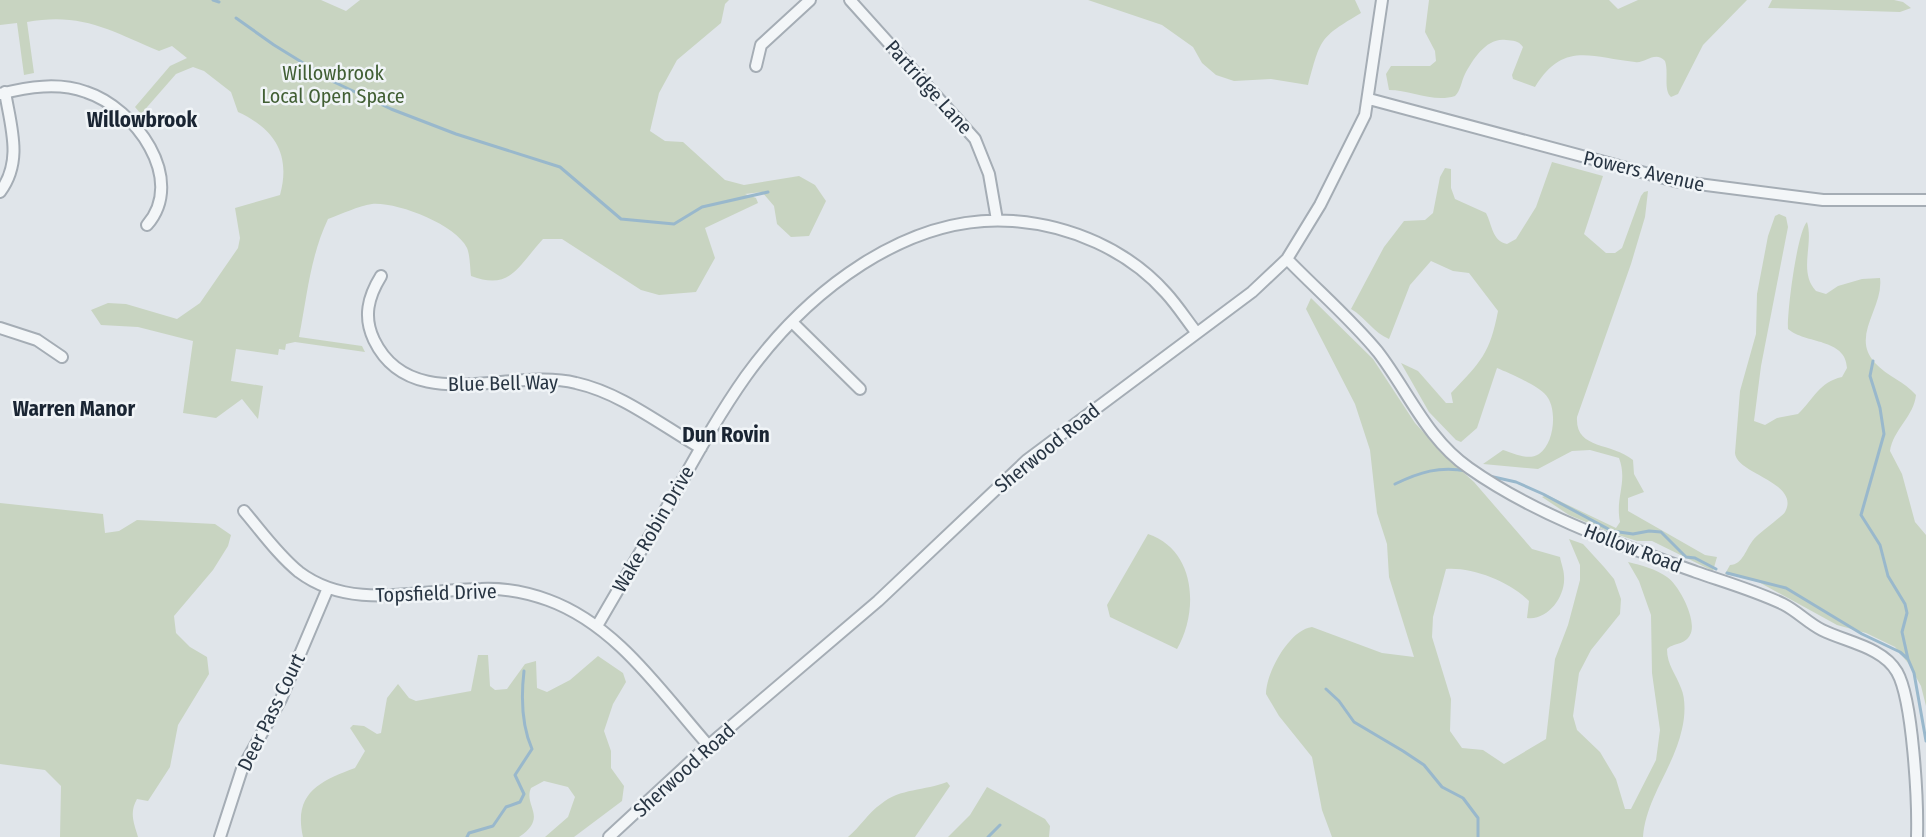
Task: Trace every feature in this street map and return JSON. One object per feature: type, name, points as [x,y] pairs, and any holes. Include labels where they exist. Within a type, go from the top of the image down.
[{"type":"street","points":[[756,66],[761,45],[810,0]]},
{"type":"street","name":"Partridge Lane","points":[[850,0],[975,139],[989,174],[997,220]]},
{"type":"street","name":"Sherwood Road","points":[[609,837],[708,745],[864,614],[1027,460],[1252,292],[1287,259],[1302,238],[1358,131],[1369,99],[1382,0]]},
{"type":"street","points":[[0,192],[13,169],[15,152],[3,93],[50,86],[71,88],[88,92],[123,112],[147,141],[159,174],[161,201],[156,215],[147,225]]},
{"type":"street","name":"Powers Avenue","points":[[1369,99],[1675,181],[1823,200],[1926,200]]},
{"type":"street","name":"Wake Robin Drive","points":[[597,626],[701,448],[747,375],[792,322],[852,272],[908,239],[956,223],[997,220],[1051,226],[1075,233],[1124,257],[1165,292],[1196,332]]},
{"type":"street","name":"Hollow Road","points":[[1287,259],[1376,350],[1394,373],[1421,419],[1467,466],[1535,507],[1584,529],[1784,604],[1819,628],[1884,657],[1896,670],[1903,685],[1907,707],[1917,837]]},
{"type":"street","name":"Blue Bell Way","points":[[381,276],[370,293],[368,322],[380,352],[404,374],[434,384],[535,379],[575,382],[615,398],[701,448]]},
{"type":"street","points":[[792,322],[860,388]]},
{"type":"street","points":[[0,328],[37,340],[62,357]]},
{"type":"street","name":"Topsfield Drive","points":[[244,511],[289,562],[328,588],[346,593],[379,596],[480,589],[508,590],[548,600],[597,626],[624,649],[708,745]]},
{"type":"street","name":"Deer Pass Court","points":[[220,837],[242,769],[284,691],[328,588]]},
{"type":"green space","name":"Willowbrook Local Open Space","points":[[0,0],[321,0],[346,11],[360,0],[729,0],[725,4],[721,23],[677,60],[659,93],[650,131],[665,141],[683,142],[725,180],[744,185],[799,176],[815,185],[826,201],[809,236],[791,237],[777,224],[774,206],[762,192],[745,194],[756,198],[758,203],[705,228],[715,258],[696,292],[659,295],[641,290],[562,239],[543,239],[520,267],[505,278],[485,280],[471,276],[467,248],[451,231],[438,223],[410,211],[383,204],[356,208],[328,219],[313,262],[299,337],[362,346],[365,352],[295,342],[286,344],[285,350],[279,349],[278,355],[236,349],[231,381],[263,386],[258,419],[242,399],[216,418],[183,413],[193,341],[138,327],[101,325],[91,310],[108,303],[126,304],[177,319],[200,303],[238,248],[240,238],[235,208],[280,195],[283,168],[277,145],[262,127],[238,112],[231,92],[204,71],[193,67],[176,74],[141,114],[135,107],[170,66],[187,58],[172,46],[159,51],[111,30],[80,22],[46,20],[27,22],[34,73],[24,75],[17,23],[0,25]]},
{"type":"green space","points":[[1088,0],[1355,0],[1361,13],[1329,34],[1319,48],[1308,85],[1271,79],[1234,81],[1216,75],[1202,63],[1193,47],[1162,25]]},
{"type":"green space","points":[[1429,0],[1609,0],[1618,9],[1638,0],[1747,0],[1703,45],[1678,94],[1671,97],[1667,90],[1665,61],[1658,57],[1639,62],[1579,55],[1556,63],[1535,87],[1513,79],[1512,75],[1523,47],[1517,42],[1506,40],[1493,42],[1481,50],[1468,68],[1455,96],[1439,98],[1389,90],[1386,74],[1391,66],[1430,66],[1436,61],[1435,51],[1425,32]]},
{"type":"green space","points":[[1772,0],[1894,0],[1903,2],[1911,8],[1900,12],[1768,8]]},
{"type":"green space","points":[[1552,162],[1603,176],[1584,234],[1606,253],[1615,253],[1622,248],[1641,196],[1648,191],[1645,217],[1631,264],[1577,417],[1578,428],[1588,440],[1624,454],[1633,460],[1634,474],[1644,492],[1628,498],[1628,511],[1705,555],[1717,557],[1713,571],[1652,541],[1637,541],[1569,515],[1542,497],[1547,495],[1616,528],[1620,522],[1619,505],[1622,482],[1619,458],[1590,450],[1572,451],[1538,469],[1483,464],[1503,450],[1521,456],[1535,456],[1548,443],[1553,419],[1551,404],[1545,394],[1532,385],[1497,368],[1477,428],[1461,442],[1456,440],[1429,412],[1401,363],[1418,371],[1446,403],[1453,403],[1451,393],[1477,365],[1488,347],[1498,311],[1469,273],[1453,271],[1431,261],[1410,285],[1389,339],[1351,309],[1384,247],[1404,221],[1425,220],[1433,213],[1440,177],[1445,168],[1451,169],[1451,188],[1455,199],[1486,213],[1495,236],[1507,244],[1516,239],[1536,207]]},
{"type":"green space","points":[[1779,214],[1786,217],[1788,227],[1761,366],[1754,421],[1765,425],[1777,418],[1798,414],[1822,387],[1842,377],[1847,368],[1845,358],[1840,351],[1832,346],[1795,334],[1788,329],[1796,256],[1807,222],[1809,231],[1808,275],[1816,291],[1826,294],[1838,286],[1862,279],[1880,278],[1880,289],[1867,332],[1868,353],[1880,368],[1907,386],[1916,395],[1912,410],[1895,436],[1890,451],[1902,474],[1915,522],[1926,535],[1926,706],[1921,686],[1908,663],[1895,647],[1866,633],[1837,625],[1755,580],[1725,574],[1730,565],[1741,559],[1754,539],[1785,512],[1787,502],[1784,493],[1745,467],[1735,453],[1740,391],[1756,334],[1757,294],[1768,236],[1775,216]]},
{"type":"green space","points":[[1311,298],[1373,359],[1415,423],[1444,455],[1474,482],[1532,549],[1560,557],[1564,584],[1559,599],[1542,616],[1535,618],[1527,618],[1529,601],[1502,582],[1468,570],[1446,569],[1433,617],[1432,637],[1451,699],[1450,731],[1462,748],[1483,750],[1504,764],[1546,739],[1555,659],[1568,625],[1580,580],[1580,565],[1569,539],[1583,544],[1614,579],[1621,599],[1620,614],[1591,650],[1579,673],[1573,716],[1577,730],[1600,752],[1616,779],[1625,809],[1631,809],[1656,760],[1660,730],[1652,673],[1651,615],[1639,581],[1628,562],[1663,574],[1672,581],[1682,595],[1692,629],[1685,641],[1667,649],[1667,655],[1683,692],[1683,724],[1673,756],[1649,809],[1643,837],[1332,837],[1322,810],[1312,757],[1279,716],[1266,694],[1274,664],[1295,636],[1312,627],[1382,653],[1414,657],[1389,577],[1387,544],[1377,513],[1370,450],[1355,404],[1306,309]]},
{"type":"green space","points":[[0,503],[103,514],[105,533],[119,531],[137,520],[215,524],[231,535],[228,546],[213,570],[174,616],[176,633],[190,647],[207,657],[209,674],[178,725],[170,767],[148,801],[137,799],[133,809],[133,818],[138,837],[60,837],[61,786],[45,770],[0,764]]},
{"type":"green space","points":[[1148,534],[1164,542],[1176,553],[1189,583],[1188,617],[1177,649],[1110,617],[1107,605]]},
{"type":"green space","points":[[478,655],[488,655],[490,686],[495,690],[507,689],[525,664],[536,661],[537,688],[547,692],[570,680],[598,656],[623,673],[626,682],[613,704],[604,731],[611,751],[611,768],[624,786],[622,801],[574,837],[545,837],[568,817],[575,797],[568,787],[544,781],[531,788],[529,794],[534,817],[528,830],[519,837],[303,837],[302,809],[306,799],[321,784],[355,768],[365,751],[350,728],[353,725],[364,726],[377,734],[381,733],[387,698],[398,684],[409,698],[416,701],[471,691]]},
{"type":"green space","points":[[947,782],[950,786],[915,837],[848,837],[888,799],[904,792]]},
{"type":"green space","points":[[987,787],[1045,819],[1050,826],[1049,837],[948,837],[970,815]]},
{"type":"waterway","points":[[213,0],[219,2]]},
{"type":"waterway","points":[[236,18],[274,45],[334,82],[391,109],[456,134],[560,167],[621,219],[674,224],[702,207],[768,192]]},
{"type":"waterway","points":[[1873,361],[1870,376],[1880,408],[1884,434],[1861,515],[1880,545],[1888,576],[1905,604],[1907,613],[1902,632],[1908,659]]},
{"type":"waterway","points":[[1395,484],[1430,471],[1447,469],[1467,471]]},
{"type":"waterway","points":[[1489,476],[1516,482],[1543,494],[1612,531],[1633,534],[1649,531],[1661,532],[1686,557],[1695,558],[1716,569]]},
{"type":"waterway","points":[[1727,573],[1786,588],[1862,634],[1900,652],[1908,659],[1914,673],[1926,741]]},
{"type":"waterway","points":[[467,837],[469,833],[493,826],[506,807],[520,802],[524,794],[515,775],[532,749],[528,740],[523,710],[524,671]]},
{"type":"waterway","points":[[1326,689],[1339,701],[1354,722],[1424,765],[1442,787],[1463,798],[1478,818],[1478,837]]},
{"type":"waterway","points":[[988,837],[1000,825]]},
{"type":"district","name":"Willowbrook","points":[[142,120]]},
{"type":"district","name":"Warren Manor","points":[[74,409]]},
{"type":"district","name":"Dun Rovin","points":[[726,435]]}]
